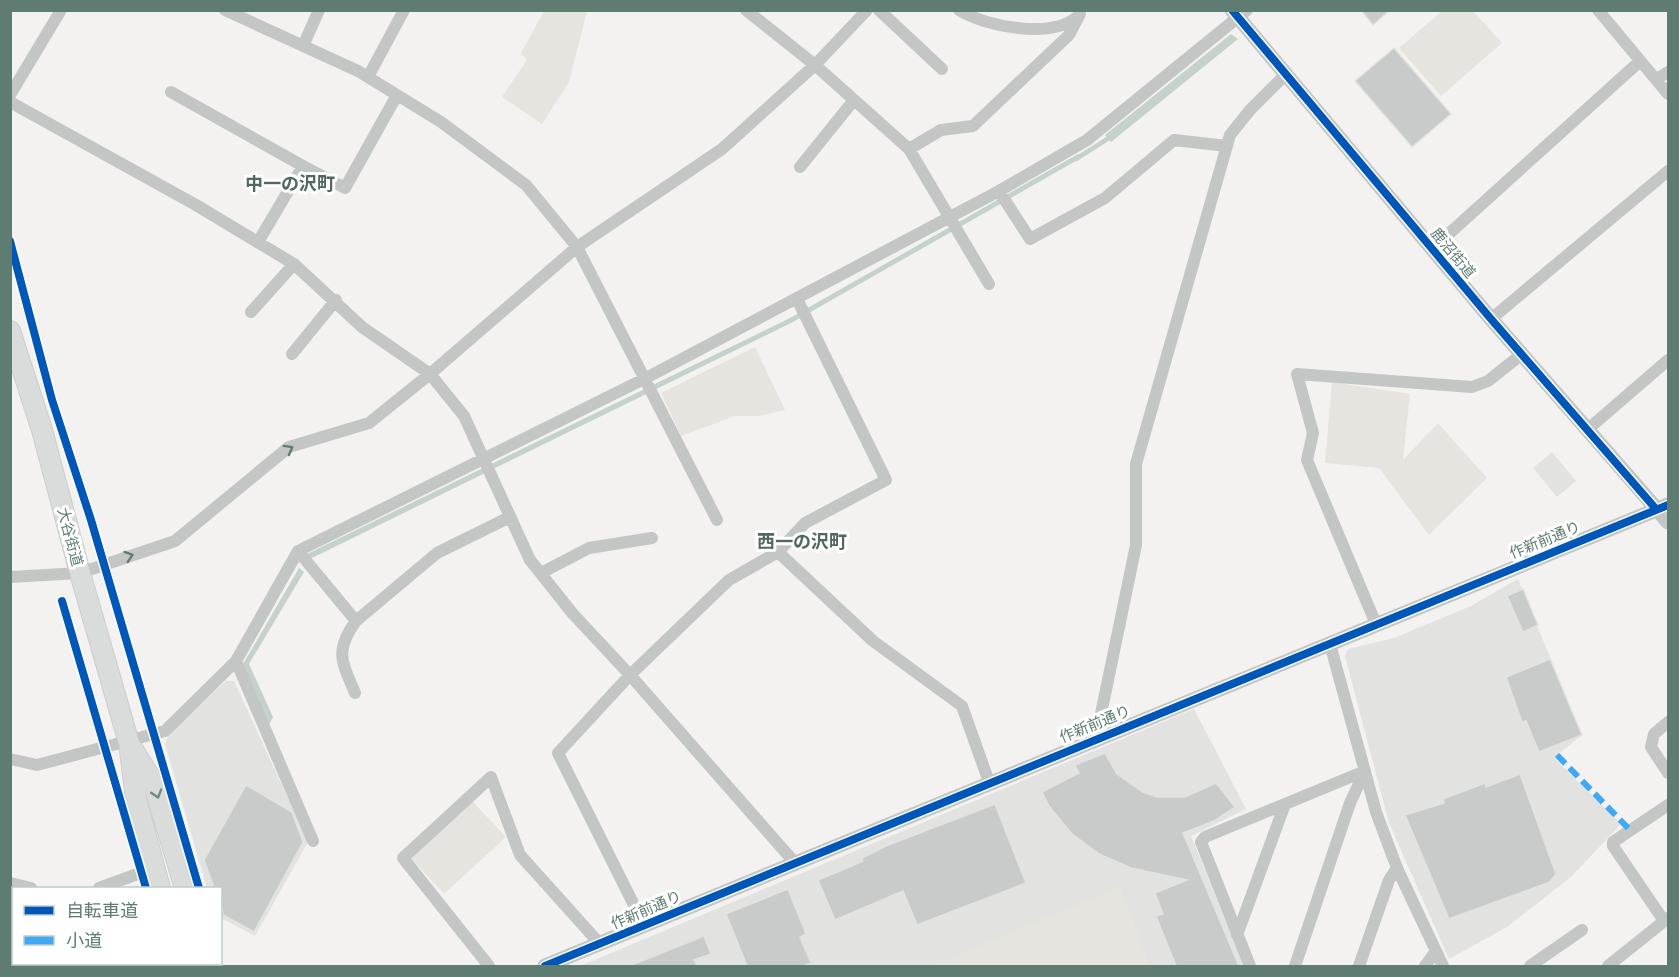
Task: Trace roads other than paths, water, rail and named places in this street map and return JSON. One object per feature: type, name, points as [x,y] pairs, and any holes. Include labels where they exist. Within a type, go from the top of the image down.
[{"type":"main road","name":"大谷街道","points":[[10,332],[42,430],[129,743],[136,799],[160,887]]},
{"type":"main road","name":"大谷街道","points":[[129,743],[153,782],[185,887]]},
{"type":"street","points":[[10,95],[61,10]]},
{"type":"street","points":[[225,10],[368,77],[441,122],[526,185],[577,247],[717,520]]},
{"type":"street","points":[[303,46],[319,10]]},
{"type":"street","points":[[368,77],[404,10]]},
{"type":"street","points":[[746,10],[815,65],[909,149],[989,284]]},
{"type":"street","points":[[10,577],[80,573],[175,541],[289,447],[369,423],[430,374],[577,247],[722,149],[815,65],[867,10]]},
{"type":"street","points":[[879,10],[942,69]]},
{"type":"street","points":[[959,10],[970,17],[1036,31],[1068,25],[1083,12]]},
{"type":"street","points":[[1598,10],[1668,94]]},
{"type":"street","points":[[909,149],[940,130],[973,126],[1068,35],[1083,12]]},
{"type":"street","points":[[10,759],[37,765],[129,743],[165,731],[236,661],[298,551],[646,378],[999,191],[1087,140],[1239,13]]},
{"type":"street","name":"鹿沼街道","points":[[1239,13],[1285,75],[1491,319],[1587,430],[1662,507],[1668,522]]},
{"type":"street","points":[[1432,249],[1639,62]]},
{"type":"street","points":[[1657,79],[1668,72]]},
{"type":"street","points":[[1096,738],[1136,545],[1136,464],[1230,135],[1250,110],[1285,75]]},
{"type":"street","points":[[171,92],[345,188],[397,95]]},
{"type":"street","points":[[800,167],[854,100]]},
{"type":"street","points":[[10,102],[294,264],[336,300],[362,327],[430,374],[464,416],[530,560],[573,614],[630,675],[795,863]]},
{"type":"street","points":[[999,191],[1030,239],[1105,198],[1173,140],[1227,146]]},
{"type":"street","points":[[258,242],[303,166]]},
{"type":"street","points":[[1491,319],[1668,171]]},
{"type":"street","points":[[251,312],[294,264]]},
{"type":"street","points":[[644,925],[558,753],[630,675],[729,580],[778,552],[805,523],[886,480],[797,299]]},
{"type":"street","points":[[292,354],[336,300]]},
{"type":"street","points":[[1376,624],[1307,460],[1313,433],[1297,374],[1472,387],[1488,381],[1522,354]]},
{"type":"street","points":[[1587,430],[1668,360]]},
{"type":"street","name":"作新前通り","points":[[545,966],[1662,507]]},
{"type":"street","points":[[356,693],[342,661],[344,638],[356,621],[437,553],[510,517]]},
{"type":"street","points":[[541,573],[589,548],[652,538]]},
{"type":"street","points":[[298,551],[356,621]]},
{"type":"street","points":[[778,552],[873,641],[962,706],[989,782]]},
{"type":"street","points":[[1330,644],[1365,771],[1397,868],[1443,966]]},
{"type":"street","points":[[236,661],[314,841]]},
{"type":"street","points":[[1668,722],[1654,734],[1651,747],[1668,773]]},
{"type":"street","points":[[1250,966],[1201,842],[1205,837],[1365,771]]},
{"type":"street","points":[[1295,966],[1350,803],[1365,771]]},
{"type":"street","points":[[489,966],[403,858],[491,777],[520,855],[600,944]]},
{"type":"street","points":[[1237,935],[1285,804]]},
{"type":"street","points":[[1608,966],[1666,919],[1612,846],[1613,842],[1668,804]]},
{"type":"street","points":[[102,887],[154,868]]},
{"type":"street","points":[[1359,966],[1389,880],[1397,868]]},
{"type":"street","points":[[10,883],[27,887]]},
{"type":"street","points":[[1530,966],[1546,962],[1582,930]]},
{"type":"street","points":[[1425,966],[1436,951]]},
{"type":"waterway","points":[[1076,159],[1112,136]]},
{"type":"district","name":"中一の沢町","points":[[290,184]]},
{"type":"district","name":"西一の沢町","points":[[802,542]]}]
